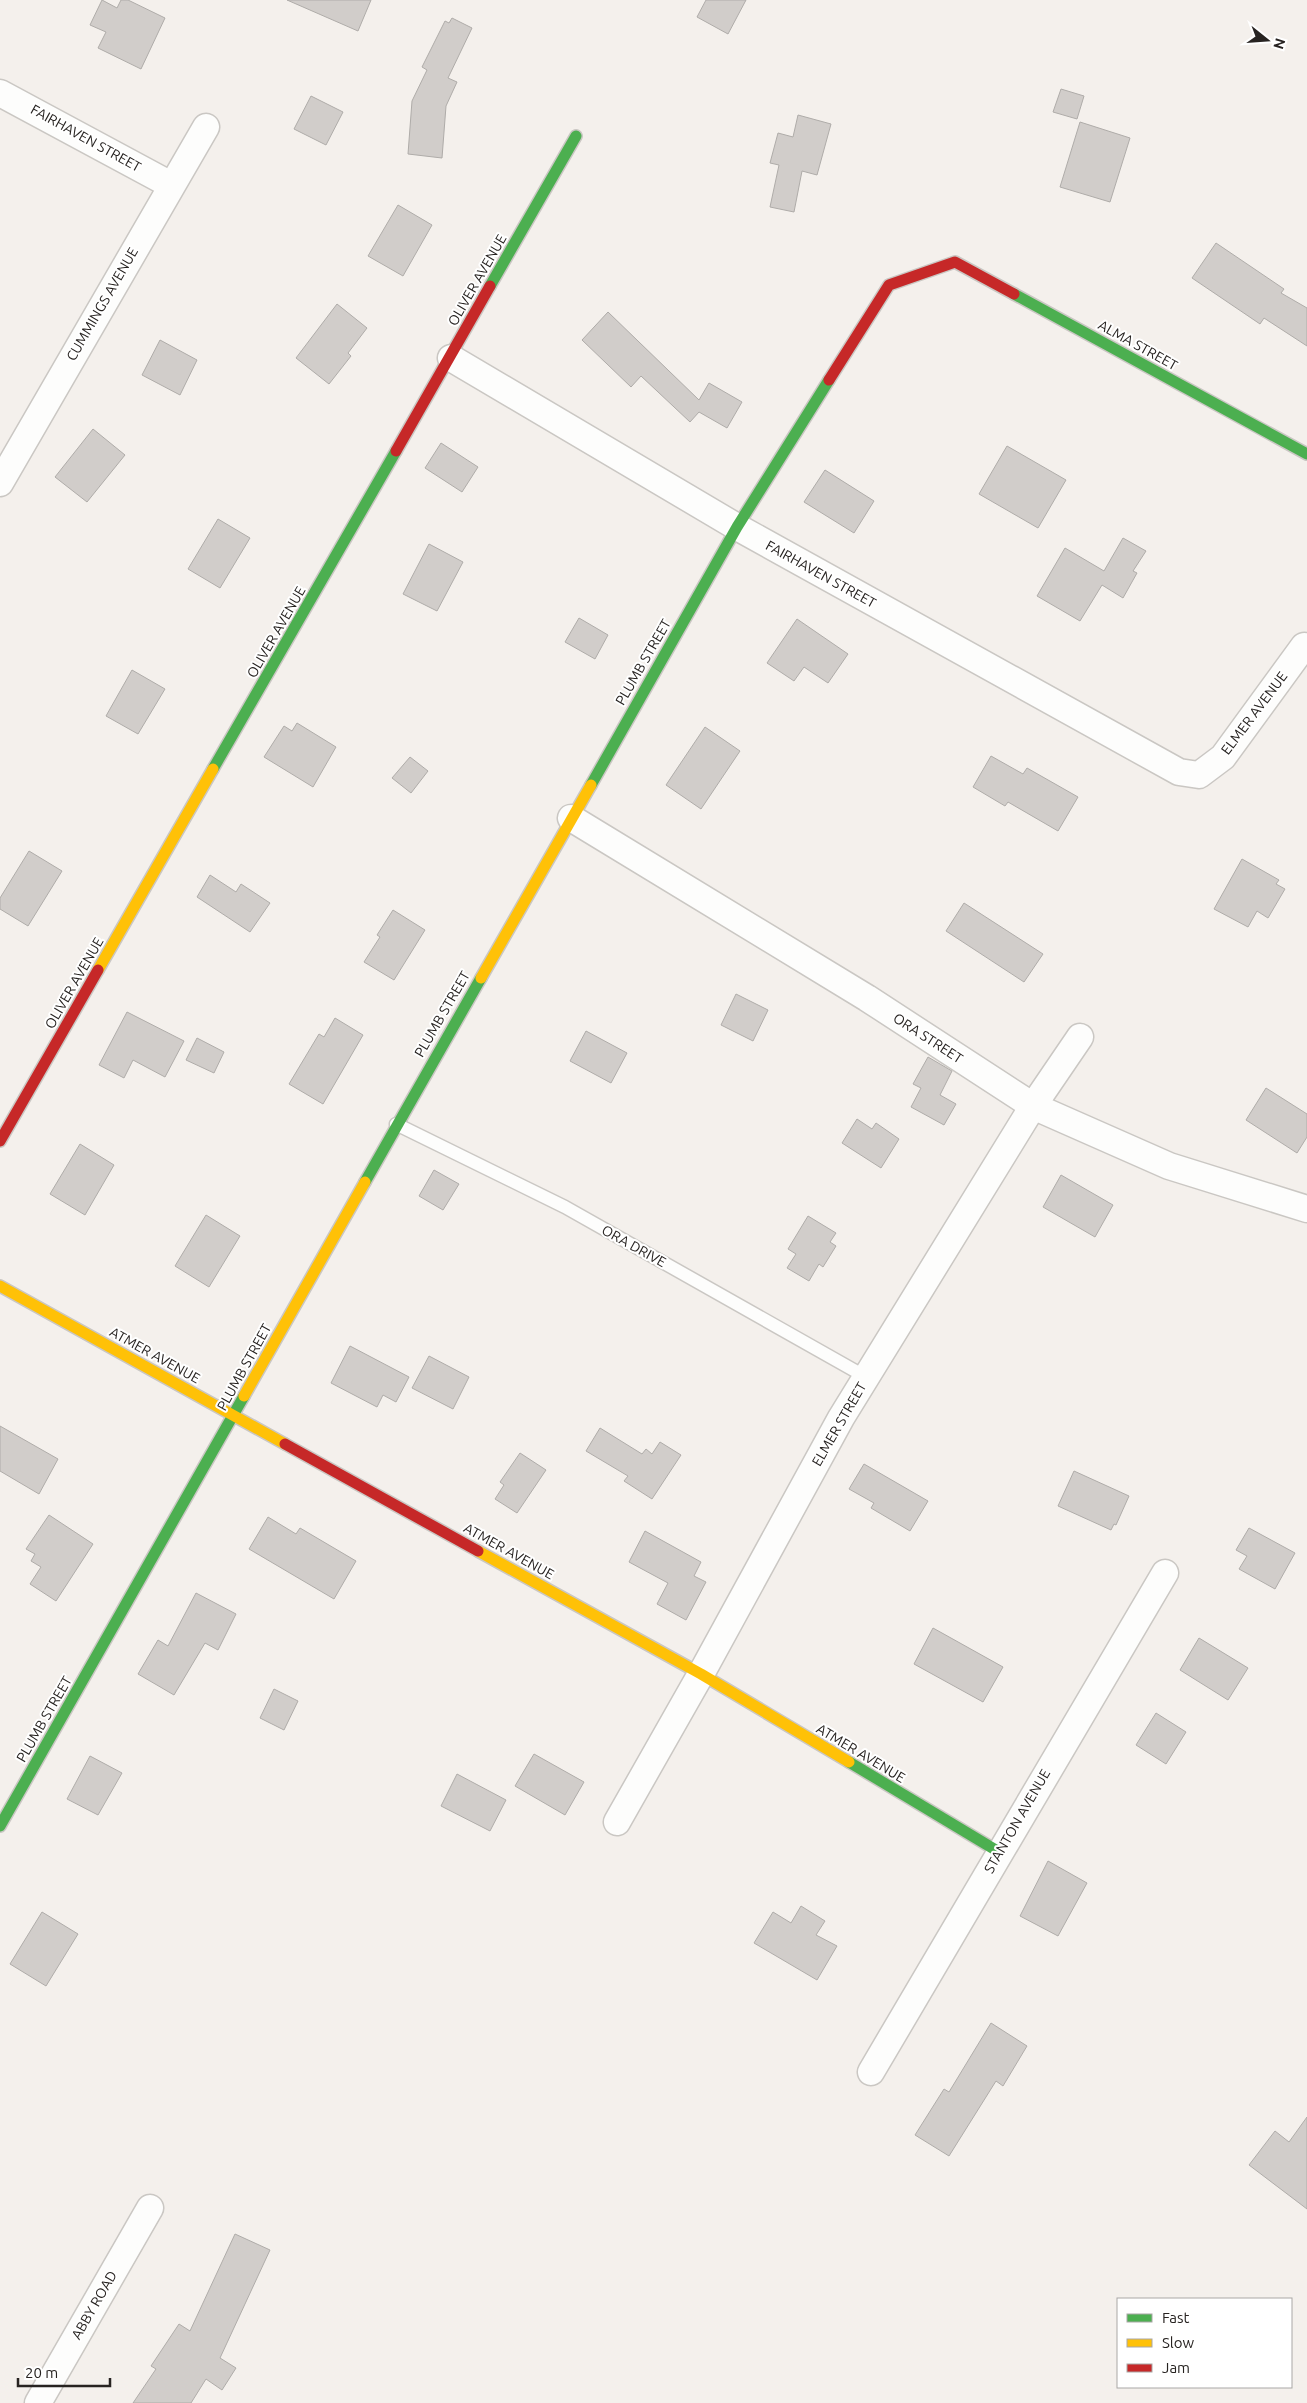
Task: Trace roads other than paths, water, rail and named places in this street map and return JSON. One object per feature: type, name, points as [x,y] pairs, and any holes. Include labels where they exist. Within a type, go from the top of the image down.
[{"type":"street","name":"FAIRHAVEN STREET","points":[[0,93],[171,185]]},
{"type":"street","name":"CUMMINGS AVENUE","points":[[0,482],[206,127]]},
{"type":"street","name":"OLIVER AVENUE","points":[[0,1141],[451,358],[576,136]]},
{"type":"street","name":"ALMA STREET","points":[[955,262],[1307,454]]},
{"type":"street","name":"PLUMB STREET","points":[[0,1826],[234,1417],[396,1124],[737,527],[888,285],[955,262]]},
{"type":"street","name":"FAIRHAVEN STREET","points":[[451,358],[737,527],[1170,768],[1199,776]]},
{"type":"street","name":"ELMER AVENUE","points":[[1199,776],[1222,757],[1304,646]]},
{"type":"street","name":"ORA STREET","points":[[571,818],[867,998],[1034,1106],[1169,1166],[1307,1208]]},
{"type":"street","name":"ELMER STREET","points":[[616,1822],[701,1674],[841,1418],[1034,1106],[1080,1036]]},
{"type":"street","name":"ATMER AVENUE","points":[[0,1286],[701,1674],[999,1852]]},
{"type":"street","name":"STANTON AVENUE","points":[[871,2072],[999,1852],[1166,1572]]},
{"type":"street","name":"ABBY ROAD","points":[[38,2403],[150,2208]]},
{"type":"lane","name":"ORA DRIVE","points":[[396,1124],[565,1207],[866,1377]]}]
